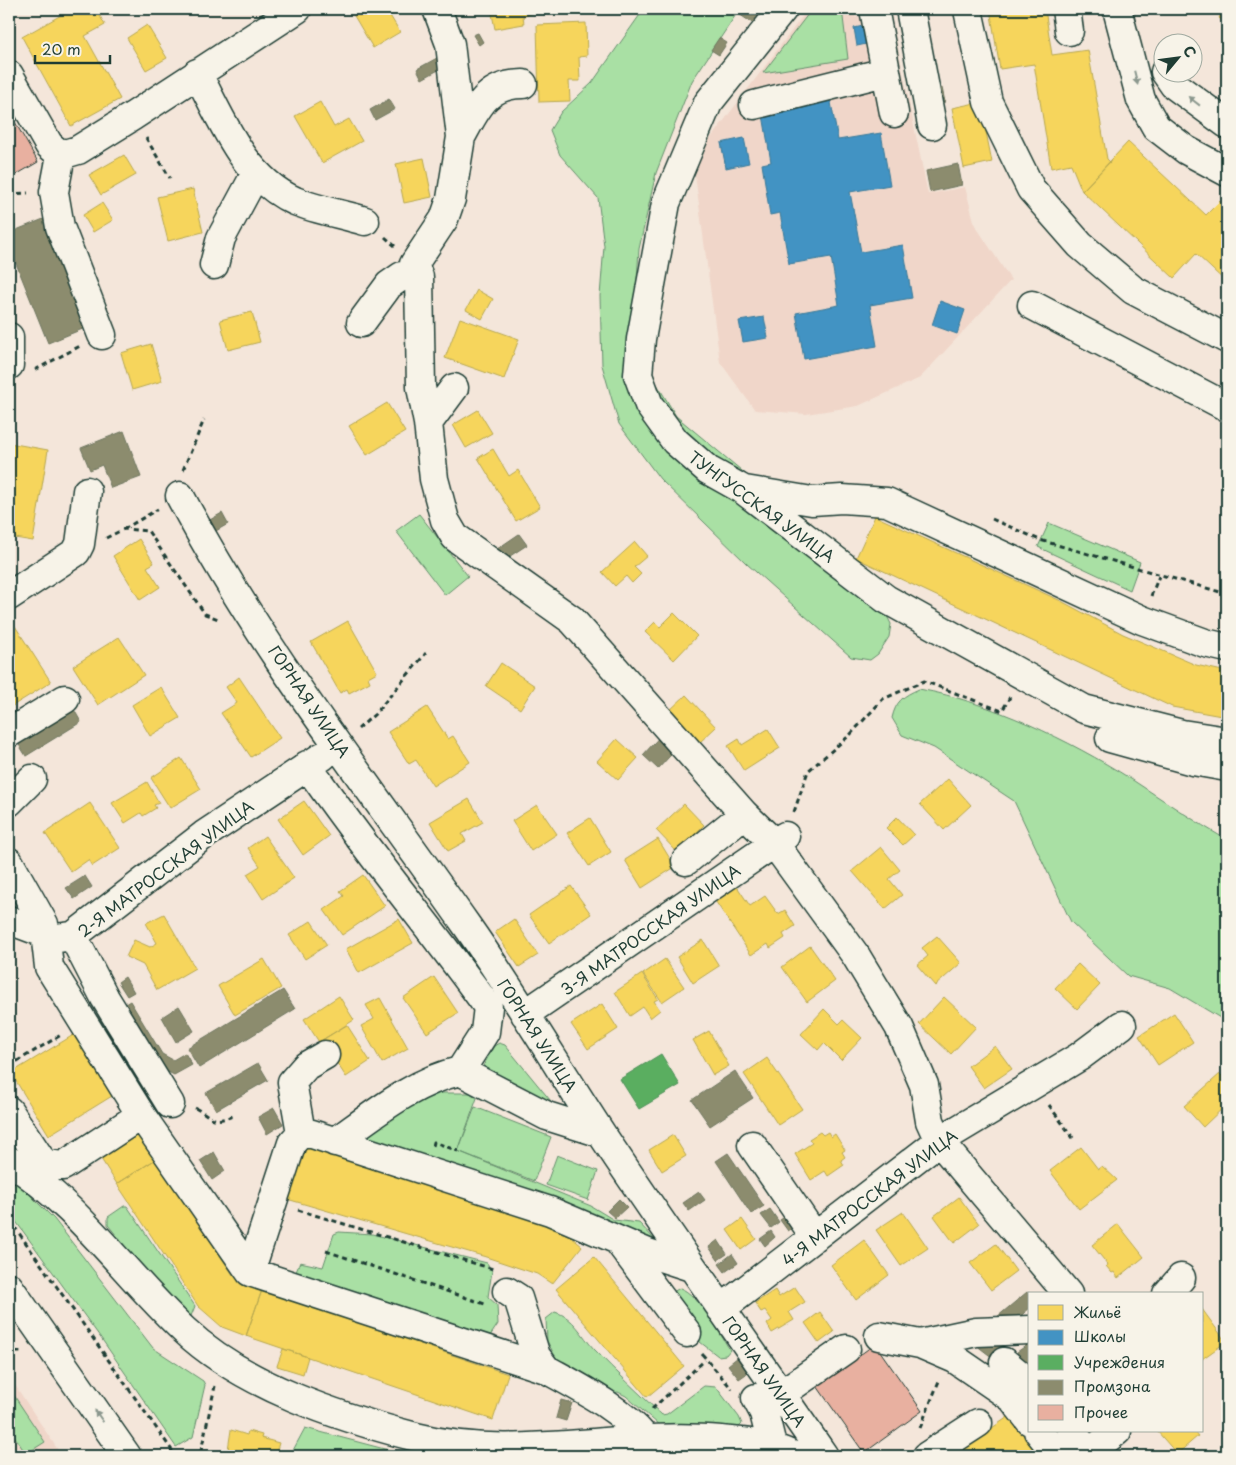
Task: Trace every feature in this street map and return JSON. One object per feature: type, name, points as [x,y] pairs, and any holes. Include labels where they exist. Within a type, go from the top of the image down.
[{"type":"street","points":[[61,155],[78,150],[133,116],[297,9]]},
{"type":"street","points":[[437,9],[450,44],[461,137],[451,199],[444,219],[416,271],[420,387],[428,423],[434,479],[445,520],[455,537],[572,620],[744,814],[780,840],[856,956],[899,1027],[924,1085],[930,1120],[939,1141],[1066,1292]]},
{"type":"street","name":"ТУНГУССКАЯ УЛИЦА","points":[[783,9],[708,103],[666,203],[641,339],[638,375],[649,405],[675,441],[708,470],[742,489],[886,599],[1084,709],[1182,734],[1227,741]]},
{"type":"street","points":[[874,9],[894,113]]},
{"type":"street","points":[[910,9],[932,125]]},
{"type":"street","points":[[968,10],[988,102],[1031,190],[1080,245],[1133,290],[1227,339]]},
{"type":"street","points":[[1119,11],[1154,58]]},
{"type":"street","points":[[1119,11],[1141,100],[1156,128],[1186,150],[1227,172]]},
{"type":"street","points":[[754,105],[885,72]]},
{"type":"street","points":[[197,73],[246,162],[256,173],[294,200],[365,221]]},
{"type":"street","points":[[9,75],[49,145],[61,155]]},
{"type":"street","points":[[1172,82],[1219,120],[1227,124]]},
{"type":"street","points":[[461,137],[483,99],[509,84],[524,84]]},
{"type":"street","points":[[61,155],[54,192],[60,227],[102,335]]},
{"type":"street","points":[[214,265],[221,238],[256,173]]},
{"type":"street","points":[[362,322],[389,285],[402,276],[416,271]]},
{"type":"street","points":[[1032,305],[1227,407]]},
{"type":"street","points":[[9,337],[9,365]]},
{"type":"street","points":[[428,423],[454,388]]},
{"type":"street","points":[[742,489],[812,501],[842,499],[888,502],[1142,620],[1205,643],[1227,648]]},
{"type":"street","points":[[9,596],[76,552],[80,544],[87,491]]},
{"type":"street","name":"ГОРНАЯ УЛИЦА","points":[[180,496],[207,546],[252,616],[340,746],[469,929],[601,1133],[691,1268],[721,1309],[768,1396],[824,1456]]},
{"type":"street","points":[[9,733],[65,699]]},
{"type":"street","points":[[1110,738],[1193,762],[1227,767]]},
{"type":"street","name":"2-Я МАТРОССКАЯ УЛИЦА","points":[[9,920],[57,938],[73,936],[204,835],[307,765],[340,746]]},
{"type":"street","points":[[307,765],[349,827],[447,950],[488,1007],[485,1032],[460,1071]]},
{"type":"street","points":[[9,802],[32,779]]},
{"type":"street","points":[[686,861],[744,814]]},
{"type":"street","name":"3-Я МАТРОССКАЯ УЛИЦА","points":[[525,1014],[780,840]]},
{"type":"street","points":[[9,862],[35,905],[44,924],[49,967],[141,1115],[250,1272],[546,1369],[576,1386],[639,1432]]},
{"type":"street","points":[[73,936],[105,998],[170,1104]]},
{"type":"street","name":"4-Я МАТРОССКАЯ УЛИЦА","points":[[721,1309],[939,1141],[1079,1057],[1122,1025]]},
{"type":"street","points":[[301,1133],[292,1082],[306,1066],[325,1055]]},
{"type":"street","points":[[335,1142],[396,1100],[443,1075],[460,1071],[547,1116],[601,1133]]},
{"type":"street","points":[[9,1111],[40,1158],[46,1164],[63,1166],[141,1115]]},
{"type":"street","points":[[250,1272],[292,1143],[301,1133]]},
{"type":"street","points":[[301,1133],[312,1134],[550,1211],[615,1237],[648,1253],[691,1268]]},
{"type":"street","points":[[752,1145],[815,1236]]},
{"type":"street","points":[[9,1161],[34,1177],[76,1199],[185,1331],[221,1359],[252,1379],[315,1405],[416,1437],[474,1452],[535,1448],[639,1432],[697,1438],[783,1451]]},
{"type":"street","points":[[615,1237],[687,1333]]},
{"type":"street","points":[[9,1288],[127,1456]]},
{"type":"street","points":[[499,1289],[518,1298],[536,1356],[546,1369]]},
{"type":"street","points":[[920,1344],[976,1332],[1028,1330]]},
{"type":"street","points":[[879,1336],[920,1344],[949,1357],[1012,1398],[1028,1418]]},
{"type":"street","points":[[783,1451],[764,1413],[768,1396],[846,1349]]},
{"type":"street","points":[[1004,1362],[1028,1380]]},
{"type":"street","points":[[936,1454],[978,1423]]},
{"type":"street","points":[[1039,1432],[1058,1456]]},
{"type":"street","points":[[1072,1432],[1087,1455],[1116,1432]]},
{"type":"path","points":[[133,116],[170,178]]},
{"type":"path","points":[[365,221],[416,271]]},
{"type":"path","points":[[36,370],[65,354]]},
{"type":"path","points":[[76,552],[124,529],[180,496],[177,484],[204,420]]},
{"type":"path","points":[[986,516],[1040,540],[1227,594]]},
{"type":"path","points":[[124,529],[148,531],[205,614],[218,620],[252,616]]},
{"type":"path","points":[[340,746],[375,714],[426,653]]},
{"type":"path","points":[[780,840],[808,771],[850,734],[883,699],[924,681],[1002,711],[1008,697],[1018,696]]},
{"type":"path","points":[[9,1066],[57,1037]]},
{"type":"path","points":[[1034,1084],[1073,1138]]},
{"type":"path","points":[[170,1104],[182,1108],[191,1107],[208,1118],[222,1120],[234,1116]]},
{"type":"path","points":[[434,1142],[458,1151]]},
{"type":"path","points":[[272,1203],[499,1289]]},
{"type":"path","points":[[9,1219],[176,1456]]},
{"type":"path","points":[[326,1251],[499,1289]]},
{"type":"path","points":[[919,1430],[949,1357]]},
{"type":"path","points":[[192,1456],[201,1451],[221,1359]]},
{"type":"path","points":[[639,1432],[705,1360],[730,1388],[743,1395],[768,1396]]},
{"type":"shaded area","points":[[808,9],[854,9],[855,17],[891,15],[928,194],[965,187],[975,225],[1011,280],[920,378],[858,406],[806,414],[755,410],[720,362],[694,167],[707,143]]},
{"type":"shaded area","points":[[9,1376],[62,1456],[9,1456]]},
{"type":"green space","points":[[644,9],[734,9],[735,16],[692,81],[656,173],[639,249],[634,327],[648,369],[676,416],[819,535],[882,606],[891,624],[889,637],[878,654],[870,660],[851,657],[747,564],[660,479],[619,424],[602,365],[600,296],[604,246],[598,198],[560,155],[550,130],[561,112],[592,83]]},
{"type":"green space","points":[[812,9],[842,9],[848,59],[763,73]]},
{"type":"green space","points":[[419,514],[468,576],[445,595],[396,531]]},
{"type":"green space","points":[[1049,523],[1140,562],[1130,590],[1038,547]]},
{"type":"green space","points":[[919,689],[974,703],[1029,724],[1056,737],[1107,764],[1227,840],[1227,1022],[1170,988],[1128,976],[1071,922],[1014,801],[934,748],[902,735],[892,718],[894,712],[901,700]]},
{"type":"green space","points":[[499,1043],[505,1045],[555,1106],[482,1068],[494,1046]]},
{"type":"green space","points":[[432,1093],[470,1093],[477,1098],[458,1151],[591,1206],[614,1220],[639,1223],[657,1242],[352,1136]]},
{"type":"green space","points":[[475,1107],[551,1137],[534,1181],[458,1151]]},
{"type":"green space","points":[[557,1155],[598,1171],[588,1200],[546,1185]]},
{"type":"green space","points":[[9,1174],[54,1219],[153,1348],[203,1381],[205,1385],[193,1437],[176,1447],[103,1341],[9,1212]]},
{"type":"green space","points":[[124,1206],[127,1206],[195,1306],[191,1316],[184,1317],[179,1313],[108,1225],[108,1217]]},
{"type":"green space","points":[[339,1232],[372,1234],[487,1263],[492,1271],[488,1297],[497,1305],[498,1324],[488,1339],[294,1277],[300,1262],[323,1267],[334,1234]]},
{"type":"green space","points":[[680,1288],[694,1298],[708,1315],[730,1350],[726,1355],[718,1356],[700,1342],[671,1299],[671,1293]]},
{"type":"green space","points":[[555,1312],[562,1314],[573,1322],[594,1349],[662,1415],[667,1414],[704,1386],[716,1387],[739,1417],[742,1424],[738,1428],[659,1425],[626,1396],[618,1392],[606,1394],[562,1369],[547,1341],[546,1319]]},
{"type":"green space","points":[[9,1388],[45,1442],[26,1454],[9,1428]]},
{"type":"green space","points":[[305,1428],[411,1456],[290,1456]]},
{"type":"building: Жильё","points":[[72,9],[96,9],[105,25],[85,36],[120,99],[71,126],[22,37]]},
{"type":"building: Жильё","points":[[350,9],[386,9],[400,32],[373,48]]},
{"type":"building: Жильё","points":[[491,9],[533,9],[534,13],[523,16],[524,24],[495,29]]},
{"type":"building: Жильё","points":[[990,9],[1045,9],[1052,55],[1088,50],[1107,159],[1110,162],[1082,191],[1071,164],[1051,168],[1034,64],[1000,69]]},
{"type":"building: Жильё","points":[[1224,9],[1227,9],[1227,23],[1219,18]]},
{"type":"building: Жильё","points":[[586,23],[587,56],[579,57],[580,81],[569,81],[570,101],[539,102],[537,25]]},
{"type":"building: Жильё","points":[[147,25],[167,58],[146,70],[127,38]]},
{"type":"building: Жильё","points":[[320,102],[334,127],[349,119],[362,141],[322,163],[295,116]]},
{"type":"building: Жильё","points":[[980,102],[992,162],[964,168],[952,108]]},
{"type":"building: Жильё","points":[[1128,142],[1206,215],[1220,201],[1227,208],[1227,283],[1196,254],[1174,278],[1082,191]]},
{"type":"building: Жильё","points":[[124,155],[136,175],[101,195],[89,175]]},
{"type":"building: Жильё","points":[[424,158],[432,197],[404,203],[396,164]]},
{"type":"building: Жильё","points":[[193,189],[203,232],[168,241],[157,197]]},
{"type":"building: Жильё","points":[[102,203],[113,220],[93,232],[83,215]]},
{"type":"building: Жильё","points":[[477,290],[493,299],[482,319],[466,310]]},
{"type":"building: Жильё","points":[[252,312],[260,342],[228,350],[220,320]]},
{"type":"building: Жильё","points":[[460,318],[519,339],[504,379],[445,358]]},
{"type":"building: Жильё","points":[[151,344],[162,381],[132,390],[121,353]]},
{"type":"building: Жильё","points":[[387,403],[405,432],[367,455],[349,426]]},
{"type":"building: Жильё","points":[[478,410],[492,433],[466,448],[453,425]]},
{"type":"building: Жильё","points":[[9,443],[48,450],[33,541],[9,537]]},
{"type":"building: Жильё","points":[[493,449],[509,476],[518,470],[540,507],[516,521],[478,458]]},
{"type":"building: Жильё","points":[[875,516],[1061,601],[1123,634],[1196,665],[1227,672],[1227,717],[1172,707],[856,558]]},
{"type":"building: Жильё","points":[[139,539],[154,563],[147,567],[160,587],[140,600],[113,556]]},
{"type":"building: Жильё","points":[[635,542],[647,556],[634,567],[641,574],[632,583],[626,576],[615,586],[602,572]]},
{"type":"building: Жильё","points":[[674,613],[697,636],[674,660],[645,632],[655,622],[660,627]]},
{"type":"building: Жильё","points":[[348,621],[377,672],[368,677],[370,682],[349,693],[347,689],[340,693],[311,642]]},
{"type":"building: Жильё","points":[[15,626],[51,682],[9,708],[9,630]]},
{"type":"building: Жильё","points":[[119,637],[144,675],[98,705],[73,666]]},
{"type":"building: Жильё","points":[[501,663],[535,686],[520,709],[486,686]]},
{"type":"building: Жильё","points":[[239,677],[280,738],[251,757],[221,713],[237,703],[226,687]]},
{"type":"building: Жильё","points":[[161,687],[180,718],[150,736],[132,705]]},
{"type":"building: Жильё","points":[[686,695],[716,727],[699,743],[669,711]]},
{"type":"building: Жильё","points":[[427,707],[448,739],[453,736],[470,762],[433,786],[416,760],[409,764],[388,732]]},
{"type":"building: Жильё","points":[[768,729],[780,748],[744,771],[728,746],[739,739],[742,745]]},
{"type":"building: Жильё","points":[[617,739],[638,758],[618,780],[597,761]]},
{"type":"building: Жильё","points":[[181,758],[201,789],[170,808],[151,778]]},
{"type":"building: Жильё","points":[[948,779],[971,805],[944,830],[920,804]]},
{"type":"building: Жильё","points":[[147,782],[159,803],[154,805],[156,808],[143,816],[141,813],[125,823],[112,803]]},
{"type":"building: Жильё","points":[[469,799],[483,822],[462,834],[466,841],[448,851],[430,822]]},
{"type":"building: Жильё","points":[[304,801],[329,836],[303,855],[278,819]]},
{"type":"building: Жильё","points":[[90,803],[120,848],[92,866],[88,860],[71,872],[45,833]]},
{"type":"building: Жильё","points":[[684,804],[704,825],[677,852],[656,830]]},
{"type":"building: Жильё","points":[[537,805],[557,834],[531,851],[512,821]]},
{"type":"building: Жильё","points":[[897,817],[914,835],[903,845],[886,828]]},
{"type":"building: Жильё","points":[[590,818],[611,852],[589,866],[567,833]]},
{"type":"building: Жильё","points":[[265,836],[294,878],[263,899],[247,874],[260,866],[248,848]]},
{"type":"building: Жильё","points":[[658,839],[675,867],[642,888],[625,860]]},
{"type":"building: Жильё","points":[[881,847],[900,870],[889,879],[902,895],[885,909],[852,871]]},
{"type":"building: Жильё","points":[[363,875],[385,906],[342,935],[324,910],[344,896],[340,891]]},
{"type":"building: Жильё","points":[[734,882],[750,906],[765,896],[778,914],[785,910],[795,926],[783,934],[785,938],[770,948],[768,944],[751,955],[712,896]]},
{"type":"building: Жильё","points":[[571,886],[591,914],[549,943],[529,915]]},
{"type":"building: Жильё","points":[[164,914],[195,968],[157,990],[143,965],[126,957],[134,940],[150,947],[157,943],[146,923]]},
{"type":"building: Жильё","points":[[399,919],[413,943],[359,973],[346,949]]},
{"type":"building: Жильё","points":[[514,919],[538,955],[519,967],[495,932]]},
{"type":"building: Жильё","points":[[311,921],[327,945],[305,959],[289,935]]},
{"type":"building: Жильё","points":[[937,936],[961,963],[935,986],[917,965],[928,956],[922,948]]},
{"type":"building: Жильё","points":[[703,940],[719,966],[693,983],[677,957]]},
{"type":"building: Жильё","points":[[810,946],[835,981],[807,1002],[782,967]]},
{"type":"building: Жильё","points":[[264,959],[281,988],[235,1015],[218,986]]},
{"type":"building: Жильё","points":[[665,959],[684,987],[662,1002],[643,974]]},
{"type":"building: Жильё","points":[[1078,964],[1100,985],[1077,1009],[1055,988]]},
{"type":"building: Жильё","points":[[642,974],[658,999],[654,1001],[660,1010],[650,1018],[643,1007],[630,1016],[615,992]]},
{"type":"building: Жильё","points":[[434,977],[458,1013],[427,1033],[403,998]]},
{"type":"building: Жильё","points":[[339,996],[354,1020],[319,1042],[304,1019]]},
{"type":"building: Жильё","points":[[944,997],[976,1027],[951,1054],[919,1024]]},
{"type":"building: Жильё","points":[[380,998],[408,1048],[382,1063],[361,1026],[374,1019],[366,1005]]},
{"type":"building: Жильё","points":[[602,1004],[618,1029],[588,1049],[571,1024]]},
{"type":"building: Жильё","points":[[824,1009],[839,1024],[843,1020],[862,1038],[841,1060],[824,1043],[818,1050],[801,1034]]},
{"type":"building: Жильё","points":[[1174,1013],[1193,1042],[1158,1065],[1139,1036]]},
{"type":"building: Жильё","points":[[347,1025],[370,1061],[346,1077],[322,1040]]},
{"type":"building: Жильё","points":[[709,1031],[729,1066],[713,1075],[693,1040]]},
{"type":"building: Жильё","points":[[75,1034],[112,1096],[49,1135],[11,1073]]},
{"type":"building: Жильё","points":[[995,1046],[1012,1069],[984,1088],[968,1066]]},
{"type":"building: Жильё","points":[[767,1058],[802,1109],[778,1125],[744,1074]]},
{"type":"building: Жильё","points":[[1220,1074],[1227,1081],[1227,1104],[1203,1127],[1184,1106]]},
{"type":"building: Жильё","points":[[135,1127],[156,1159],[117,1184],[96,1151]]},
{"type":"building: Жильё","points":[[820,1132],[823,1135],[828,1132],[831,1137],[835,1134],[845,1150],[842,1152],[845,1157],[841,1160],[844,1165],[828,1176],[825,1171],[811,1180],[795,1154],[812,1143],[809,1139]]},
{"type":"building: Жильё","points":[[673,1135],[686,1156],[662,1171],[649,1150]]},
{"type":"building: Жильё","points":[[296,1144],[511,1209],[560,1228],[582,1246],[552,1284],[537,1274],[486,1257],[280,1197]]},
{"type":"building: Жильё","points":[[1081,1147],[1098,1169],[1102,1166],[1117,1180],[1079,1209],[1050,1171]]},
{"type":"building: Жильё","points":[[156,1159],[233,1275],[245,1285],[262,1290],[246,1336],[222,1327],[198,1306],[117,1184]]},
{"type":"building: Жильё","points":[[959,1197],[979,1224],[954,1243],[934,1216]]},
{"type":"building: Жильё","points":[[903,1212],[928,1248],[901,1266],[876,1230]]},
{"type":"building: Жильё","points":[[742,1219],[756,1239],[741,1250],[727,1230]]},
{"type":"building: Жильё","points":[[1118,1224],[1144,1257],[1118,1278],[1106,1266],[1108,1265],[1092,1245]]},
{"type":"building: Жильё","points":[[864,1240],[889,1275],[856,1300],[831,1265]]},
{"type":"building: Жильё","points":[[996,1244],[1016,1271],[991,1290],[970,1263]]},
{"type":"building: Жильё","points":[[594,1257],[684,1366],[647,1397],[556,1289]]},
{"type":"building: Жильё","points":[[795,1287],[805,1302],[789,1312],[794,1320],[772,1333],[767,1324],[772,1320],[765,1310],[761,1312],[755,1303],[775,1290],[779,1297]]},
{"type":"building: Жильё","points":[[262,1290],[508,1374],[493,1420],[246,1336]]},
{"type":"building: Жильё","points":[[820,1312],[834,1332],[819,1343],[805,1323]]},
{"type":"building: Жильё","points":[[1204,1312],[1226,1342],[1204,1358]]},
{"type":"building: Жильё","points":[[283,1349],[308,1357],[303,1374],[277,1366]]},
{"type":"building: Жильё","points":[[1011,1415],[1040,1456],[951,1456]]},
{"type":"building: Жильё","points":[[231,1430],[247,1435],[248,1431],[262,1435],[261,1438],[279,1443],[275,1456],[227,1456]]},
{"type":"building: Жильё","points":[[1158,1432],[1195,1432],[1198,1436],[1177,1454]]},
{"type":"building: Школы","points":[[868,25],[871,43],[857,46],[854,28]]},
{"type":"building: Школы","points":[[830,97],[838,140],[881,133],[890,185],[850,192],[861,252],[903,245],[912,298],[870,305],[877,346],[804,359],[796,313],[839,305],[831,257],[789,264],[780,213],[770,215],[762,164],[771,162],[762,109]]},
{"type":"building: Школы","points":[[744,138],[749,163],[726,168],[721,143]]},
{"type":"building: Школы","points":[[940,301],[965,310],[957,334],[932,325]]},
{"type":"building: Школы","points":[[764,317],[768,338],[743,342],[739,321]]},
{"type":"building: Учреждения","points":[[661,1054],[680,1085],[639,1109],[620,1079]]},
{"type":"building: Промзона","points":[[731,9],[763,9],[754,24]]},
{"type":"building: Промзона","points":[[478,33],[483,42],[479,45],[473,35]]},
{"type":"building: Промзона","points":[[719,38],[727,43],[719,55],[711,50]]},
{"type":"building: Промзона","points":[[437,58],[442,68],[422,79],[417,69]]},
{"type":"building: Промзона","points":[[942,88],[945,102],[936,104],[933,90]]},
{"type":"building: Промзона","points":[[389,99],[395,109],[375,120],[370,110]]},
{"type":"building: Промзона","points":[[958,164],[962,185],[930,192],[926,171]]},
{"type":"building: Промзона","points":[[46,218],[90,326],[48,343],[9,246],[9,233]]},
{"type":"building: Промзона","points":[[124,431],[141,477],[111,488],[102,465],[90,470],[81,448]]},
{"type":"building: Промзона","points":[[222,513],[228,524],[214,532],[208,521]]},
{"type":"building: Промзона","points":[[519,534],[527,545],[504,560],[497,549]]},
{"type":"building: Промзона","points":[[72,706],[81,722],[26,756],[16,740]]},
{"type":"building: Промзона","points":[[664,732],[679,746],[658,769],[643,755]]},
{"type":"building: Промзона","points":[[85,876],[92,887],[74,899],[66,888]]},
{"type":"building: Промзона","points":[[125,977],[134,992],[127,996],[118,982]]},
{"type":"building: Промзона","points":[[283,990],[295,1009],[199,1068],[187,1048]]},
{"type":"building: Промзона","points":[[130,1001],[162,1054],[173,1060],[185,1053],[192,1065],[174,1075],[149,1062],[117,1009]]},
{"type":"building: Промзона","points":[[179,1006],[194,1031],[176,1042],[162,1017]]},
{"type":"building: Промзона","points":[[258,1063],[268,1080],[216,1110],[206,1093]]},
{"type":"building: Промзона","points":[[735,1071],[753,1098],[710,1126],[692,1100]]},
{"type":"building: Промзона","points":[[274,1108],[283,1124],[267,1134],[258,1117]]},
{"type":"building: Промзона","points":[[214,1152],[225,1171],[212,1180],[200,1161]]},
{"type":"building: Промзона","points":[[728,1153],[764,1206],[751,1214],[716,1161]]},
{"type":"building: Промзона","points":[[699,1192],[705,1200],[689,1211],[683,1203]]},
{"type":"building: Промзона","points":[[619,1199],[627,1207],[615,1218],[607,1211]]},
{"type":"building: Промзона","points":[[770,1209],[779,1222],[771,1228],[761,1215]]},
{"type":"building: Промзона","points":[[786,1216],[794,1227],[788,1231],[780,1220]]},
{"type":"building: Промзона","points":[[771,1231],[775,1237],[765,1246],[760,1239]]},
{"type":"building: Промзона","points":[[718,1240],[727,1254],[718,1260],[709,1247]]},
{"type":"building: Промзона","points":[[732,1254],[738,1263],[725,1272],[719,1264]]},
{"type":"building: Промзона","points":[[1027,1292],[1028,1310],[1006,1328],[997,1317]]},
{"type":"building: Промзона","points":[[984,1335],[1001,1348],[993,1358],[976,1345]]},
{"type":"building: Промзона","points":[[1028,1344],[1028,1366],[1017,1352]]},
{"type":"building: Промзона","points":[[738,1357],[749,1372],[739,1379],[728,1365]]},
{"type":"building: Промзона","points":[[561,1400],[572,1403],[566,1421],[556,1418]]},
{"type":"building: Прочее","points":[[11,115],[38,162],[9,179],[9,116]]},
{"type":"building: Прочее","points":[[875,1344],[922,1411],[864,1453],[817,1386]]}]
